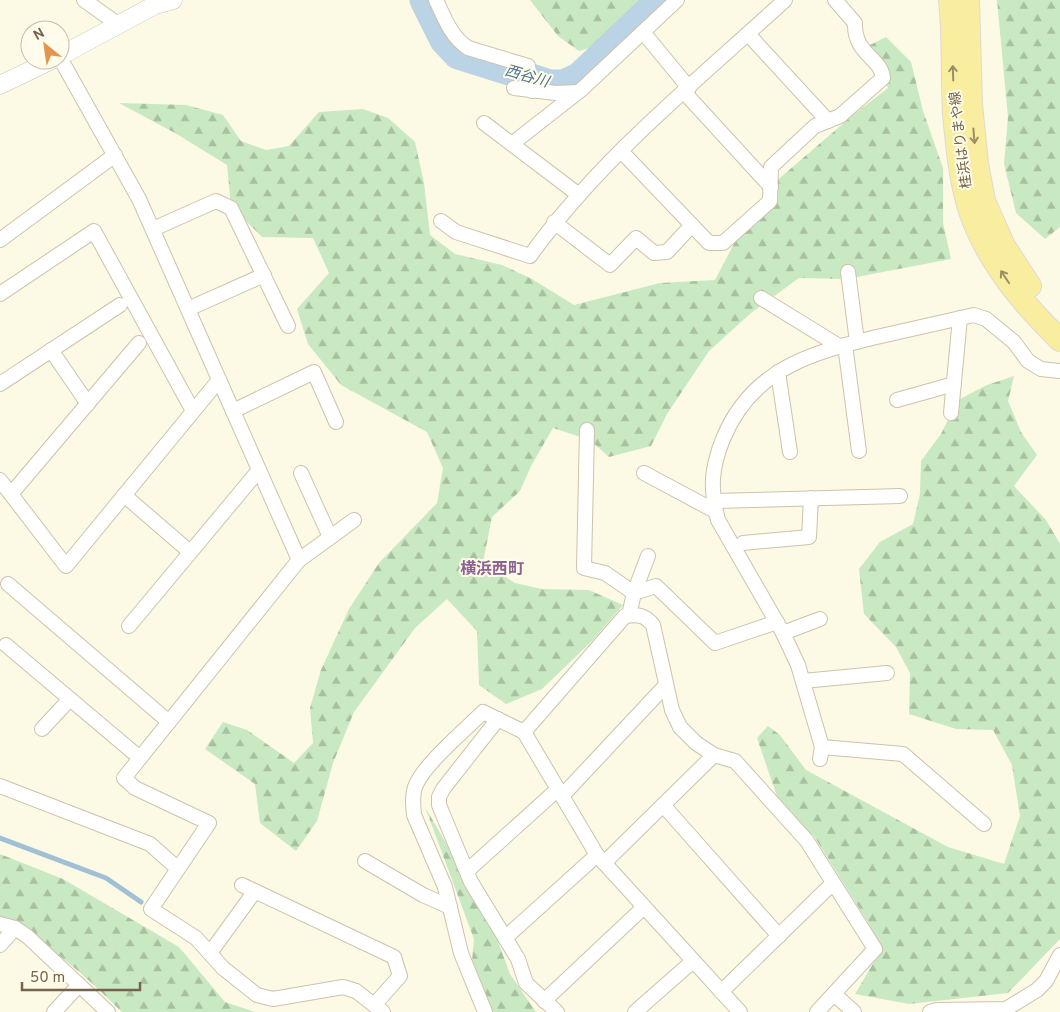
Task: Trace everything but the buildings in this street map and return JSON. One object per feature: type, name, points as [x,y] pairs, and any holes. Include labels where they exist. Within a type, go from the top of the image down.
[{"type":"main road","name":"桂浜はりまや線","points":[[950,0],[954,114],[961,172],[970,211],[991,256],[1016,294],[1060,340]]},
{"type":"main road","name":"桂浜はりまや線","points":[[968,0],[971,104],[977,164],[984,201],[1004,246],[1028,284],[1060,318]]},
{"type":"street","points":[[84,0],[119,25]]},
{"type":"street","points":[[70,52],[156,5],[173,0]]},
{"type":"street","points":[[436,0],[453,35],[460,43],[468,48],[528,66],[532,91]]},
{"type":"street","points":[[512,143],[578,92],[677,0]]},
{"type":"street","points":[[441,221],[456,232],[530,256],[554,222],[621,151],[785,0]]},
{"type":"street","points":[[621,151],[709,243],[723,243],[770,200],[771,167],[815,126],[840,116],[883,78],[882,72],[863,51],[854,36],[855,23],[835,0]]},
{"type":"street","points":[[643,32],[687,90],[770,187]]},
{"type":"street","points":[[748,34],[828,121]]},
{"type":"street","points":[[0,86],[32,70]]},
{"type":"street","points":[[67,70],[115,155],[152,229],[299,560]]},
{"type":"street","points":[[514,88],[556,93],[578,92]]},
{"type":"street","points":[[484,123],[579,195]]},
{"type":"street","points":[[0,240],[115,155]]},
{"type":"street","points":[[152,229],[216,201],[231,208],[288,326]]},
{"type":"street","points":[[554,222],[610,265],[636,238],[654,253],[667,252],[692,225]]},
{"type":"street","points":[[0,294],[94,231],[194,411]]},
{"type":"street","points":[[848,272],[847,344],[859,451]]},
{"type":"street","points":[[188,309],[264,275]]},
{"type":"street","points":[[761,298],[847,344]]},
{"type":"street","points":[[0,384],[120,305]]},
{"type":"street","points":[[984,824],[903,754],[821,753],[798,665],[780,628],[718,520],[711,482],[716,457],[727,428],[739,409],[762,383],[801,358],[847,344],[974,315],[986,319],[1014,342],[1028,361],[1040,369],[1060,371]]},
{"type":"street","points":[[951,413],[960,318]]},
{"type":"street","points":[[11,494],[139,343]]},
{"type":"street","points":[[51,350],[88,404]]},
{"type":"street","points":[[233,411],[314,372],[336,422]]},
{"type":"street","points":[[778,372],[790,452]]},
{"type":"street","points":[[0,480],[66,566],[219,380]]},
{"type":"street","points":[[897,400],[954,384]]},
{"type":"street","points":[[587,430],[584,568],[605,573],[634,593]]},
{"type":"street","points":[[129,626],[259,470]]},
{"type":"street","points":[[301,473],[330,537]]},
{"type":"street","points":[[644,473],[714,506],[811,498],[900,496]]},
{"type":"street","points":[[124,495],[190,552]]},
{"type":"street","points":[[743,543],[809,537],[811,498]]},
{"type":"street","points":[[242,885],[394,957],[400,976],[379,1008],[356,991],[343,987],[273,999],[257,995],[223,968],[196,938],[151,909],[209,823],[134,788],[124,778],[299,560],[354,520]]},
{"type":"street","points":[[630,615],[634,593],[648,556]]},
{"type":"street","points":[[8,584],[169,722]]},
{"type":"street","points":[[634,593],[656,586],[715,643],[820,619]]},
{"type":"street","points":[[524,732],[625,616],[647,617],[653,625],[672,710],[680,727],[696,743],[714,755],[735,761],[807,841],[875,949],[817,1012]]},
{"type":"street","points":[[6,645],[140,758]]},
{"type":"street","points":[[803,681],[887,673]]},
{"type":"street","points":[[467,871],[560,792],[666,685]]},
{"type":"street","points":[[42,729],[70,699]]},
{"type":"street","points":[[485,1012],[461,952],[445,887],[414,815],[412,804],[416,787],[425,771],[483,712],[524,732],[601,859],[740,1012]]},
{"type":"street","points":[[498,719],[439,797],[441,812],[467,871],[518,959],[526,983],[558,1012]]},
{"type":"street","points":[[505,938],[601,859],[662,805],[714,755]]},
{"type":"street","points":[[0,786],[150,844],[177,868]]},
{"type":"street","points":[[662,805],[779,936]]},
{"type":"street","points":[[365,862],[423,896],[450,907]]},
{"type":"street","points":[[721,992],[833,882]]},
{"type":"street","points":[[210,954],[255,891]]},
{"type":"street","points":[[544,1001],[644,907]]},
{"type":"street","points":[[0,924],[15,928],[27,936],[108,1012]]},
{"type":"street","points":[[0,944],[15,928]]},
{"type":"street","points":[[930,1012],[1006,1009],[1042,985],[1060,955]]},
{"type":"street","points":[[635,1012],[693,961]]},
{"type":"street","points":[[54,1012],[79,985]]},
{"type":"street","points":[[834,994],[854,1012]]},
{"type":"green space","points":[[530,0],[655,0],[606,43],[579,51],[558,36]]},
{"type":"green space","points":[[997,0],[1060,0],[1060,227],[1045,239],[1016,213],[1004,164],[1008,117]]},
{"type":"green space","points":[[886,37],[911,62],[923,111],[943,168],[943,223],[951,259],[846,279],[799,278],[751,313],[709,351],[667,414],[651,446],[609,457],[590,440],[553,428],[531,466],[520,491],[492,517],[483,562],[515,583],[542,589],[589,590],[623,605],[593,640],[542,689],[506,704],[479,685],[477,631],[447,599],[415,628],[354,712],[333,763],[317,821],[296,851],[260,823],[255,784],[205,749],[223,722],[247,730],[294,763],[313,743],[310,708],[321,670],[349,609],[379,563],[437,503],[443,468],[427,432],[341,385],[308,344],[297,309],[329,273],[313,238],[262,237],[231,206],[227,165],[175,133],[119,103],[186,105],[223,115],[241,141],[266,150],[289,146],[319,112],[363,109],[388,118],[415,142],[424,183],[430,235],[455,254],[502,265],[532,279],[574,305],[660,283],[715,280],[748,217],[774,183],[853,115],[888,88],[868,46]]},
{"type":"green space","points":[[1014,376],[1008,401],[1021,432],[1037,455],[1014,486],[1046,520],[1060,544],[1060,939],[1008,993],[909,1004],[855,994],[880,952],[869,924],[814,836],[783,814],[757,738],[768,726],[780,735],[806,770],[948,847],[1004,864],[1020,816],[1012,765],[993,730],[956,729],[909,714],[910,673],[896,647],[864,614],[859,569],[880,542],[913,524],[920,494],[921,461],[941,434],[958,400],[987,385]]},
{"type":"green space","points":[[425,807],[488,915],[510,974],[536,1012],[488,1012],[471,972],[474,939]]},
{"type":"green space","points":[[0,854],[63,879],[179,947],[225,1002],[255,1012],[122,1012],[93,984],[51,949],[0,919]]},
{"type":"waterway","name":"西谷川","points":[[424,0],[444,40],[458,55],[550,84],[564,84],[579,77],[660,0]]},
{"type":"waterway","points":[[0,838],[106,878],[141,902]]},
{"type":"district","name":"横浜西町","points":[[492,568]]}]
